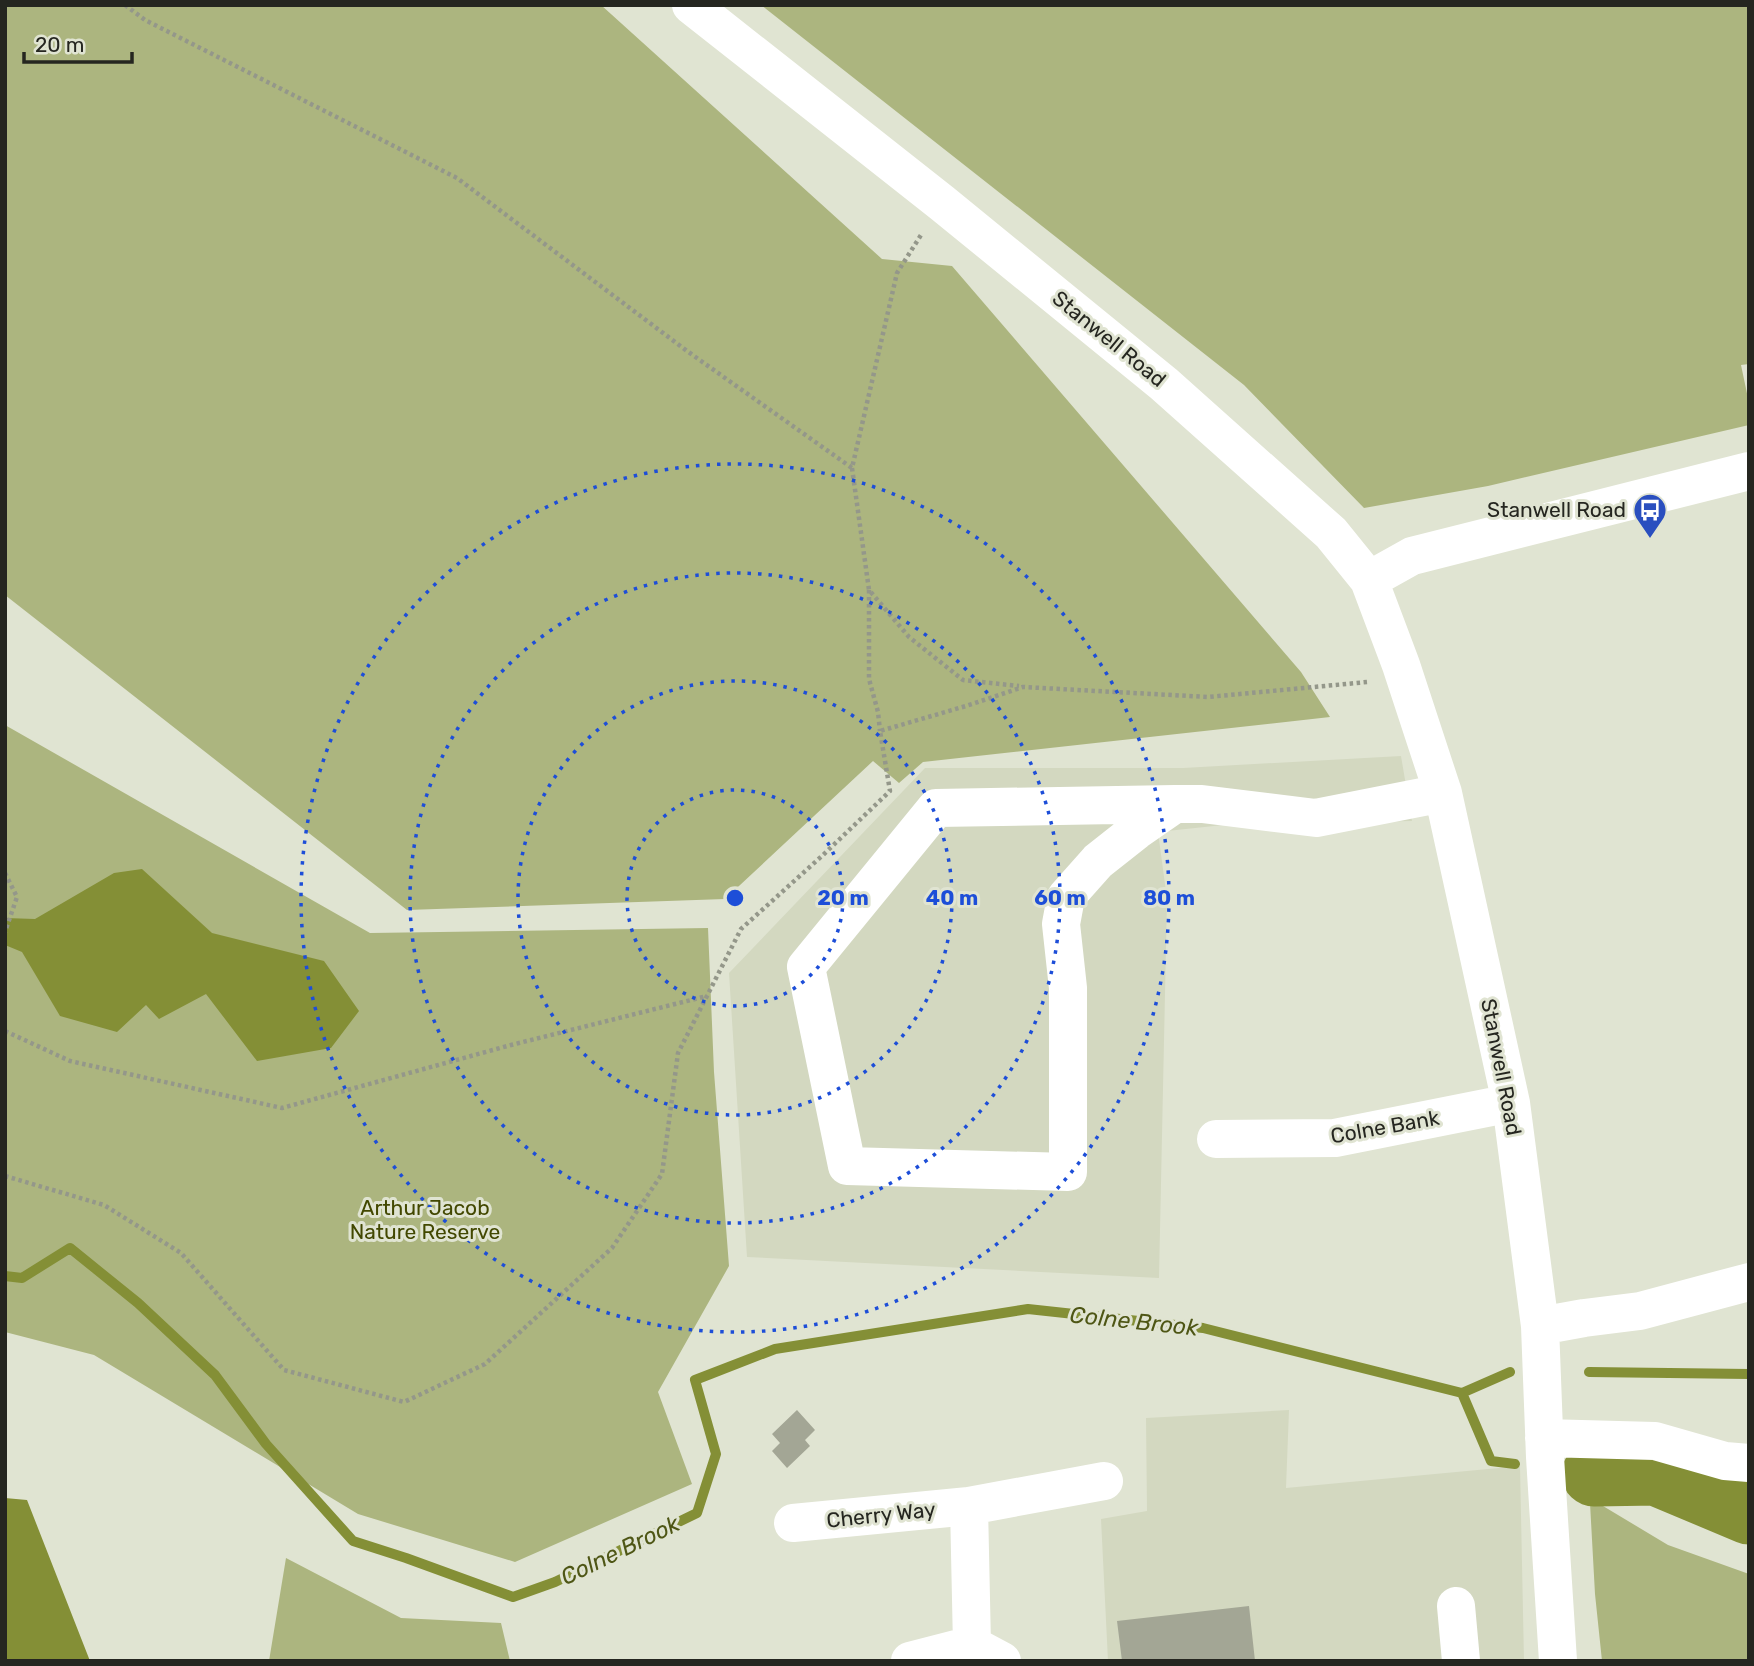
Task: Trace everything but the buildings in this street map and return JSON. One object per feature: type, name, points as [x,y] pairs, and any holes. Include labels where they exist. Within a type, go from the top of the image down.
[{"type":"street","name":"Stanwell Road","points":[[691,5],[942,203],[1164,384],[1331,533],[1369,580],[1443,793],[1511,1103],[1540,1326],[1544,1448],[1558,1661]]},
{"type":"street","points":[[1369,580],[1412,556],[1749,471]]},
{"type":"street","points":[[1175,804],[1098,861],[1066,897],[1061,923],[1068,988],[1068,1172],[846,1166],[806,967],[936,808],[1175,804],[1202,804],[1315,818],[1443,793]]},
{"type":"street","name":"Colne Bank","points":[[1216,1139],[1335,1138],[1511,1103]]},
{"type":"street","points":[[1540,1326],[1640,1311],[1749,1282]]},
{"type":"street","points":[[1544,1448],[1655,1441],[1725,1461],[1749,1463]]},
{"type":"street","name":"Cherry Way","points":[[793,1523],[970,1506],[1104,1481]]},
{"type":"street","points":[[910,1661],[987,1653],[970,1506]]},
{"type":"street","points":[[1456,1606],[1461,1661]]},
{"type":"path","points":[[125,5],[145,20],[457,178],[687,351],[852,468]]},
{"type":"path","points":[[5,1176],[104,1205],[181,1253],[284,1370],[404,1402],[485,1364],[612,1248],[662,1174],[678,1053],[741,929],[890,790],[878,712],[869,679],[869,590],[852,468],[897,273],[942,203]]},
{"type":"path","points":[[869,590],[909,637],[964,680],[1023,687],[1208,697],[1405,678]]},
{"type":"path","points":[[880,731],[1023,687]]},
{"type":"path","points":[[5,873],[17,897],[5,932]]},
{"type":"path","points":[[5,1031],[70,1061],[282,1108],[511,1045],[708,996]]},
{"type":"shaded area","points":[[1401,756],[1412,821],[1223,825],[1158,832],[1167,899],[1159,1278],[747,1257],[729,973],[925,768],[1183,768]]},
{"type":"shaded area","points":[[142,869],[212,933],[324,961],[359,1011],[331,1048],[257,1061],[206,994],[159,1019],[146,1005],[117,1032],[60,1016],[22,952],[5,945],[5,918],[35,919],[114,873]]},
{"type":"shaded area","points":[[1289,1410],[1286,1488],[1520,1466],[1524,1661],[1108,1661],[1101,1519],[1147,1511],[1146,1418]]},
{"type":"shaded area","points":[[5,1498],[27,1500],[90,1661],[5,1661]]},
{"type":"green space","points":[[5,5],[601,5],[882,259],[952,266],[1301,672],[1330,717],[923,762],[899,783],[873,761],[725,899],[407,910],[5,595]]},
{"type":"green space","points":[[761,5],[1749,5],[1749,364],[1741,365],[1749,403],[1749,425],[1488,486],[1364,508],[1244,385]]},
{"type":"green space","name":"Arthur Jacob Nature Reserve","points":[[5,725],[370,933],[708,928],[714,1072],[729,1266],[658,1392],[692,1484],[515,1562],[358,1514],[94,1355],[5,1332]]},
{"type":"green space","points":[[1590,1503],[1603,1506],[1668,1545],[1749,1574],[1749,1661],[1602,1661]]},
{"type":"green space","points":[[286,1558],[401,1618],[501,1623],[510,1661],[269,1661]]},
{"type":"waterway","name":"Colne Brook","points":[[5,1276],[22,1278],[70,1248],[138,1303],[215,1375],[266,1444],[353,1541],[513,1597],[555,1582],[697,1513],[716,1454],[695,1380],[775,1349],[1028,1309],[1203,1328],[1462,1393],[1491,1461],[1515,1464]]},
{"type":"waterway","points":[[1462,1393],[1510,1372]]},
{"type":"waterway","points":[[1589,1372],[1749,1374]]},
{"type":"waterway","name":"Colne Brook","points":[[1594,1474],[1656,1473],[1749,1512]]},
{"type":"place","name":"Stanwell Road","points":[[1650,540]]}]
